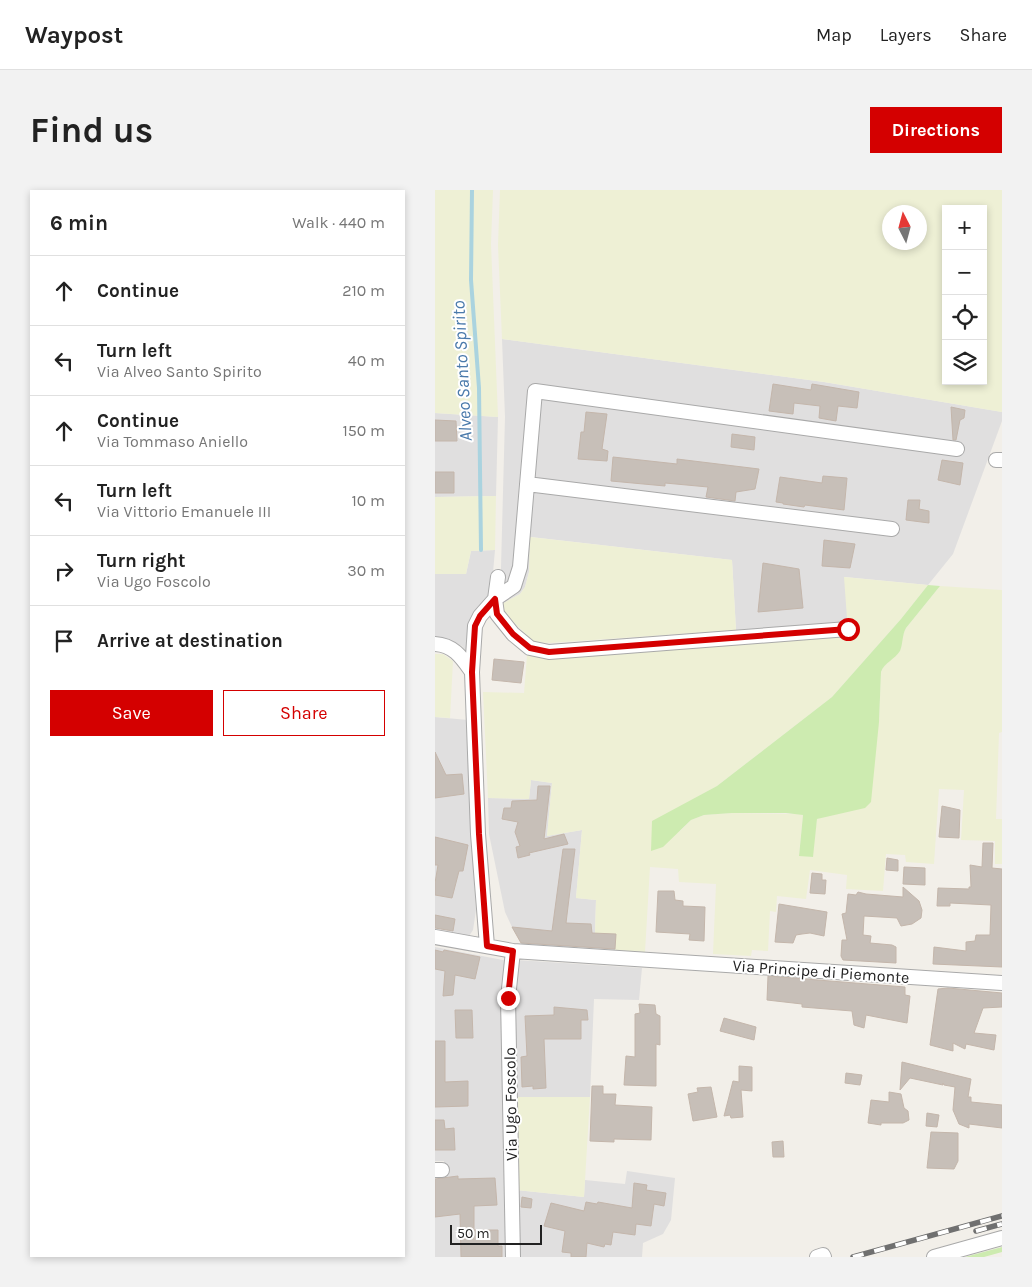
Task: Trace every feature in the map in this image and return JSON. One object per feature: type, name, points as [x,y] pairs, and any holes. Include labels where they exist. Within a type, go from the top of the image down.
[{"type":"street","points":[[487,946],[479,834],[472,672],[475,626],[480,616],[495,599],[514,586],[520,567],[535,391],[957,450]]},
{"type":"street","points":[[527,484],[892,529]]},
{"type":"street","points":[[498,578],[495,599],[497,614],[513,634],[530,648],[549,652],[848,629]]},
{"type":"street","points":[[435,644],[445,645],[459,654],[472,672]]},
{"type":"street","name":"Via Principe di Piemonte","points":[[435,936],[513,951],[1002,983]]},
{"type":"street","name":"Via Ugo Foscolo","points":[[513,951],[508,998],[513,1257]]},
{"type":"street","points":[[933,1257],[1002,1238]]},
{"type":"street","points":[[817,1257],[823,1255],[824,1257]]},
{"type":"shaded area","points":[[502,339],[824,382],[1002,412],[1002,421],[953,554],[928,585],[845,577],[848,625],[736,630],[732,560],[531,537],[529,572],[525,587],[520,594],[500,605],[505,417]]},
{"type":"shaded area","points":[[435,413],[498,417],[496,496],[435,497]]},
{"type":"shaded area","points":[[495,550],[490,606],[469,656],[462,646],[446,639],[435,640],[435,574],[466,574],[471,551]]},
{"type":"shaded area","points":[[435,717],[468,720],[471,835],[476,910],[473,930],[469,936],[435,934]]},
{"type":"shaded area","points":[[531,780],[552,783],[547,836],[582,830],[576,898],[596,900],[595,933],[616,935],[615,950],[578,947],[576,949],[525,947],[512,927],[505,912],[489,834],[488,798],[529,799]]},
{"type":"shaded area","points":[[435,947],[508,961],[509,1257],[435,1257],[435,1172],[444,1171],[444,1161],[435,1161]]},
{"type":"shaded area","points":[[516,960],[642,968],[639,1000],[594,999],[590,1097],[518,1097],[514,1005]]},
{"type":"shaded area","points":[[627,1171],[675,1178],[671,1220],[663,1234],[643,1243],[642,1257],[517,1257],[516,1190],[584,1197],[585,1180],[625,1184]]},
{"type":"green space","points":[[435,190],[493,190],[491,244],[498,417],[435,413]]},
{"type":"green space","points":[[500,190],[1002,190],[1002,412],[824,382],[502,339],[498,245]]},
{"type":"green space","points":[[496,496],[495,550],[471,551],[466,574],[435,574],[435,497]]},
{"type":"green space","points":[[530,537],[732,560],[736,630],[550,643],[534,642],[500,609],[500,605],[520,594],[525,587],[529,572]]},
{"type":"green space","points":[[844,577],[928,585],[901,619],[832,697],[717,786],[652,822],[680,831],[691,820],[704,815],[732,813],[803,814],[799,855],[812,857],[817,819],[834,814],[879,722],[881,672],[883,667],[900,651],[906,628],[940,586],[1002,590],[1002,732],[999,733],[996,819],[1002,819],[1002,864],[995,864],[995,841],[961,840],[964,790],[939,789],[934,864],[906,862],[905,855],[886,854],[883,891],[846,889],[847,875],[810,870],[806,899],[777,896],[776,912],[770,911],[768,951],[752,950],[751,956],[713,954],[716,884],[679,882],[678,869],[650,867],[645,952],[615,950],[616,935],[595,933],[596,900],[576,898],[582,830],[547,836],[552,783],[531,780],[529,799],[488,798],[483,692],[524,693],[527,655],[562,657],[848,632]]},
{"type":"green space","points":[[928,585],[940,586],[906,628],[900,651],[881,672],[879,722],[871,802],[865,808],[817,819],[813,857],[799,856],[803,815],[786,813],[704,815],[691,820],[663,847],[651,851],[652,821],[717,786],[832,697],[901,619]]},
{"type":"green space","points":[[435,654],[443,654],[453,661],[450,718],[435,717]]},
{"type":"green space","points":[[518,1097],[590,1097],[584,1197],[516,1190]]},
{"type":"green space","points":[[1002,1247],[1002,1252],[984,1257],[965,1257]]},
{"type":"building","points":[[773,384],[811,390],[812,384],[859,392],[857,408],[838,406],[836,421],[819,418],[820,406],[794,403],[793,414],[769,411]]},
{"type":"building","points":[[951,407],[965,410],[964,418],[960,420],[956,440],[953,440]]},
{"type":"building","points":[[586,412],[607,414],[602,449],[608,451],[607,461],[578,459],[581,432],[584,432]]},
{"type":"building","points":[[435,420],[456,421],[457,441],[435,441]]},
{"type":"building","points":[[732,434],[755,437],[754,450],[731,447]]},
{"type":"building","points":[[613,457],[677,464],[677,459],[759,469],[755,489],[736,492],[735,501],[706,497],[708,487],[665,483],[665,486],[611,481]]},
{"type":"building","points":[[942,460],[963,463],[960,485],[938,480]]},
{"type":"building","points":[[435,472],[454,472],[454,493],[435,493]]},
{"type":"building","points":[[823,476],[847,478],[844,510],[805,505],[804,507],[776,502],[780,477],[822,483]]},
{"type":"building","points":[[908,500],[920,500],[919,509],[929,511],[929,523],[906,520]]},
{"type":"building","points":[[824,540],[855,544],[850,568],[822,566]]},
{"type":"building","points":[[763,563],[799,569],[803,608],[758,612]]},
{"type":"building","points":[[494,659],[524,662],[521,683],[492,680]]},
{"type":"building","points":[[435,752],[446,775],[462,774],[464,794],[435,798]]},
{"type":"building","points":[[538,786],[550,786],[544,839],[564,834],[568,844],[529,853],[530,855],[518,858],[516,847],[520,846],[515,832],[518,822],[502,819],[504,808],[511,808],[512,801],[537,800]]},
{"type":"building","points":[[942,806],[960,810],[959,838],[939,837]]},
{"type":"building","points":[[435,837],[468,845],[463,871],[459,871],[452,898],[435,895],[438,865],[435,865]]},
{"type":"building","points":[[983,843],[993,843],[992,868],[1002,869],[1002,967],[933,964],[934,947],[966,951],[966,942],[975,941],[976,935],[990,935],[991,905],[950,903],[950,906],[937,906],[938,888],[969,889],[971,887],[970,865],[982,867]]},
{"type":"building","points":[[563,849],[575,849],[566,923],[591,924],[592,933],[616,934],[615,949],[521,943],[512,927],[552,931]]},
{"type":"building","points":[[887,858],[898,860],[898,871],[886,870]]},
{"type":"building","points":[[904,867],[925,868],[925,885],[903,884]]},
{"type":"building","points":[[812,873],[822,874],[822,880],[826,880],[825,894],[810,893]]},
{"type":"building","points":[[903,887],[919,901],[922,910],[921,918],[912,924],[901,926],[897,918],[864,916],[863,935],[871,936],[870,943],[896,947],[896,963],[843,960],[841,956],[842,940],[847,940],[842,914],[846,913],[848,894],[856,895],[858,892],[903,897]]},
{"type":"building","points":[[658,891],[674,891],[675,900],[683,901],[683,906],[705,907],[704,941],[689,940],[690,934],[656,932]]},
{"type":"building","points":[[779,904],[827,912],[824,936],[810,933],[796,935],[793,943],[775,942]]},
{"type":"building","points":[[435,915],[455,919],[453,931],[435,928]]},
{"type":"building","points":[[435,950],[480,957],[475,979],[455,975],[453,995],[443,996],[445,971],[435,969]]},
{"type":"building","points":[[768,976],[905,987],[905,995],[910,996],[907,1023],[866,1015],[864,1028],[854,1025],[852,1011],[802,1007],[802,1004],[767,1000]]},
{"type":"building","points":[[948,988],[1002,993],[1002,1007],[983,1008],[974,1033],[996,1035],[994,1050],[966,1044],[965,1049],[953,1043],[953,1051],[930,1045],[938,989]]},
{"type":"building","points":[[639,1004],[655,1005],[656,1014],[660,1016],[660,1045],[656,1044],[656,1086],[624,1085],[626,1056],[635,1057],[635,1014],[640,1013]]},
{"type":"building","points":[[554,1007],[587,1010],[588,1020],[581,1020],[581,1039],[544,1039],[546,1088],[533,1089],[533,1086],[522,1087],[521,1057],[527,1056],[525,1016],[554,1015]]},
{"type":"building","points":[[455,1010],[472,1010],[473,1038],[456,1038]]},
{"type":"building","points":[[724,1018],[756,1027],[754,1040],[720,1031]]},
{"type":"building","points":[[435,1041],[445,1041],[445,1082],[468,1081],[468,1106],[435,1107]]},
{"type":"building","points":[[902,1062],[971,1079],[968,1097],[971,1097],[971,1102],[1002,1105],[1002,1128],[969,1124],[969,1128],[959,1124],[953,1110],[955,1087],[944,1085],[943,1083],[943,1085],[910,1078],[900,1090]]},
{"type":"building","points":[[739,1066],[752,1067],[752,1091],[741,1090],[743,1117],[731,1118],[730,1115],[724,1116],[733,1081],[739,1082]]},
{"type":"building","points":[[846,1073],[862,1075],[860,1085],[845,1083]]},
{"type":"building","points":[[592,1086],[603,1086],[603,1094],[616,1094],[615,1105],[652,1107],[651,1140],[614,1139],[614,1142],[590,1141]]},
{"type":"building","points":[[711,1087],[717,1117],[693,1121],[688,1094],[698,1092],[697,1088]]},
{"type":"building","points":[[889,1092],[901,1094],[904,1108],[908,1111],[909,1120],[903,1123],[881,1123],[881,1125],[868,1123],[871,1100],[889,1102]]},
{"type":"building","points":[[927,1113],[939,1115],[937,1127],[926,1126]]},
{"type":"building","points":[[435,1120],[444,1120],[445,1129],[454,1128],[455,1150],[435,1150]]},
{"type":"building","points":[[931,1132],[958,1133],[958,1161],[954,1169],[927,1168]]},
{"type":"building","points":[[783,1141],[784,1157],[773,1157],[772,1142]]},
{"type":"building","points":[[458,1176],[458,1179],[495,1178],[497,1205],[474,1206],[474,1230],[498,1230],[498,1246],[502,1246],[502,1257],[461,1257],[460,1214],[435,1217],[435,1179]]},
{"type":"building","points":[[634,1183],[647,1185],[646,1190],[666,1193],[664,1206],[654,1204],[651,1226],[636,1224],[635,1235],[613,1232],[611,1245],[605,1244],[604,1247],[587,1243],[586,1257],[571,1257],[571,1253],[562,1252],[565,1231],[544,1226],[551,1203],[584,1211],[586,1202],[597,1204],[598,1202],[632,1208]]},
{"type":"building","points":[[522,1197],[532,1199],[531,1208],[521,1207]]},
{"type":"waterway","name":"Alveo Santo Spirito","points":[[472,190],[471,280],[479,388],[481,550]]},
{"type":"railway","points":[[853,1257],[1002,1216]]},
{"type":"railway","points":[[976,1231],[1002,1224]]},
{"type":"route","points":[[508,998],[513,951],[487,946],[479,834],[472,672],[475,626],[480,616],[495,599],[497,614],[513,634],[530,648],[549,652],[848,629]]}]
